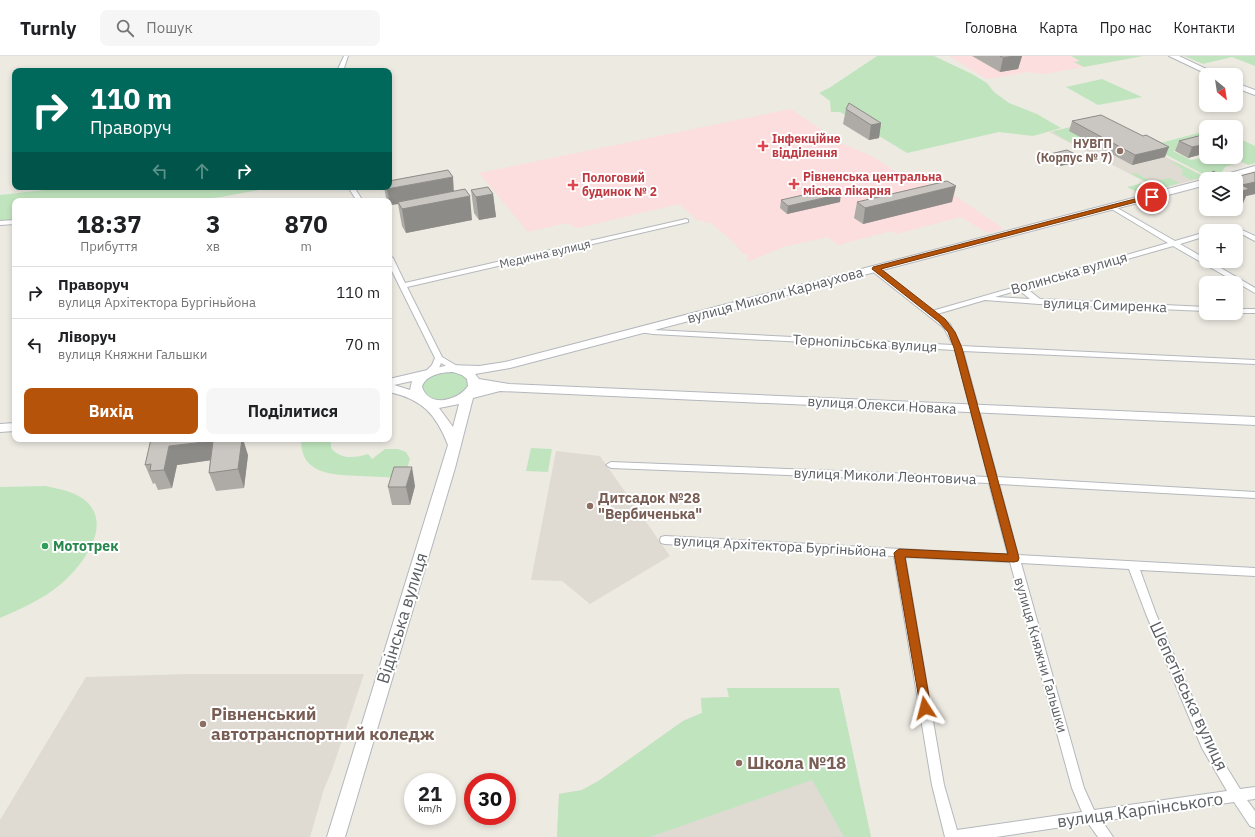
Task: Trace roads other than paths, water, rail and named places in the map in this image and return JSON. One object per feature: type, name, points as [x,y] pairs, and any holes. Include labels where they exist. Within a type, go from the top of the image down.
[{"type":"main road","points":[[1173,56],[1200,68]]},
{"type":"main road","points":[[1243,88],[1255,93]]},
{"type":"main road","points":[[1243,172],[1255,169]]},
{"type":"main road","name":"вулиця Миколи Карнаухова","points":[[461,370],[479,370],[506,365],[1199,184]]},
{"type":"main road","name":"вулиця Миколи Карнаухова","points":[[474,382],[506,365]]},
{"type":"main road","points":[[392,382],[427,374],[440,369],[461,370],[470,374],[474,382],[472,391],[468,395],[454,402],[446,403],[437,403],[392,389]]},
{"type":"main road","points":[[427,374],[417,384],[416,389],[418,394],[441,415],[450,430],[454,445]]},
{"type":"main road","name":"вулиця Олекси Новака","points":[[474,382],[509,388],[1255,421]]},
{"type":"main road","name":"вулиця Олекси Новака","points":[[468,395],[509,388]]},
{"type":"main road","name":"Відінська вулиця","points":[[336,837],[468,395]]},
{"type":"main road","points":[[0,428],[12,427]]},
{"type":"street","points":[[341,68],[346,56]]},
{"type":"street","points":[[1112,207],[1255,291]]},
{"type":"street","name":"Медична вулиця","points":[[404,285],[686,221]]},
{"type":"street","points":[[0,223],[12,222]]},
{"type":"street","points":[[1243,233],[1255,239]]},
{"type":"street","name":"Волинська вулиця","points":[[932,313],[1199,236]]},
{"type":"street","points":[[392,263],[439,358],[461,370]]},
{"type":"street","name":"вулиця Княжни Гальшки","points":[[875,269],[932,313],[951,332],[958,348],[1014,558],[1078,788],[1091,817],[1106,837]]},
{"type":"street","points":[[1020,287],[1039,302]]},
{"type":"street","name":"вулиця Симиренка","points":[[981,299],[1199,309]]},
{"type":"street","points":[[1243,311],[1255,311]]},
{"type":"street","name":"Тернопільська вулиця","points":[[643,330],[958,348],[1255,362]]},
{"type":"street","points":[[427,374],[436,366],[439,358]]},
{"type":"street","name":"вулиця Миколи Леонтовича","points":[[611,465],[993,480],[1255,495]]},
{"type":"street","name":"вулиця Архітектора Бургіньйона","points":[[665,540],[1014,558],[1254,573]]},
{"type":"street","points":[[899,553],[938,785],[953,837]]},
{"type":"street","name":"Шепетівська вулиця","points":[[1133,565],[1151,614],[1208,748],[1237,796],[1255,822]]},
{"type":"street","name":"вулиця Карпінського","points":[[953,837],[1255,793]]},
{"type":"place","name":"Інфекційне відділення","points":[[763,146]]},
{"type":"place","name":"НУВГП (Корпус № 7)","points":[[1120,151]]},
{"type":"place","name":"Рівненська центральна міська лікарня","points":[[794,184]]},
{"type":"place","name":"Пологовий будинок № 2","points":[[573,185]]},
{"type":"place","name":"Дитсадок №28 \"Вербиченька\"","points":[[590,506]]},
{"type":"place","name":"Мототрек","points":[[45,546]]},
{"type":"place","name":"Рівненський автотранспортний коледж","points":[[203,724]]},
{"type":"place","name":"Школа №18","points":[[739,763]]}]
